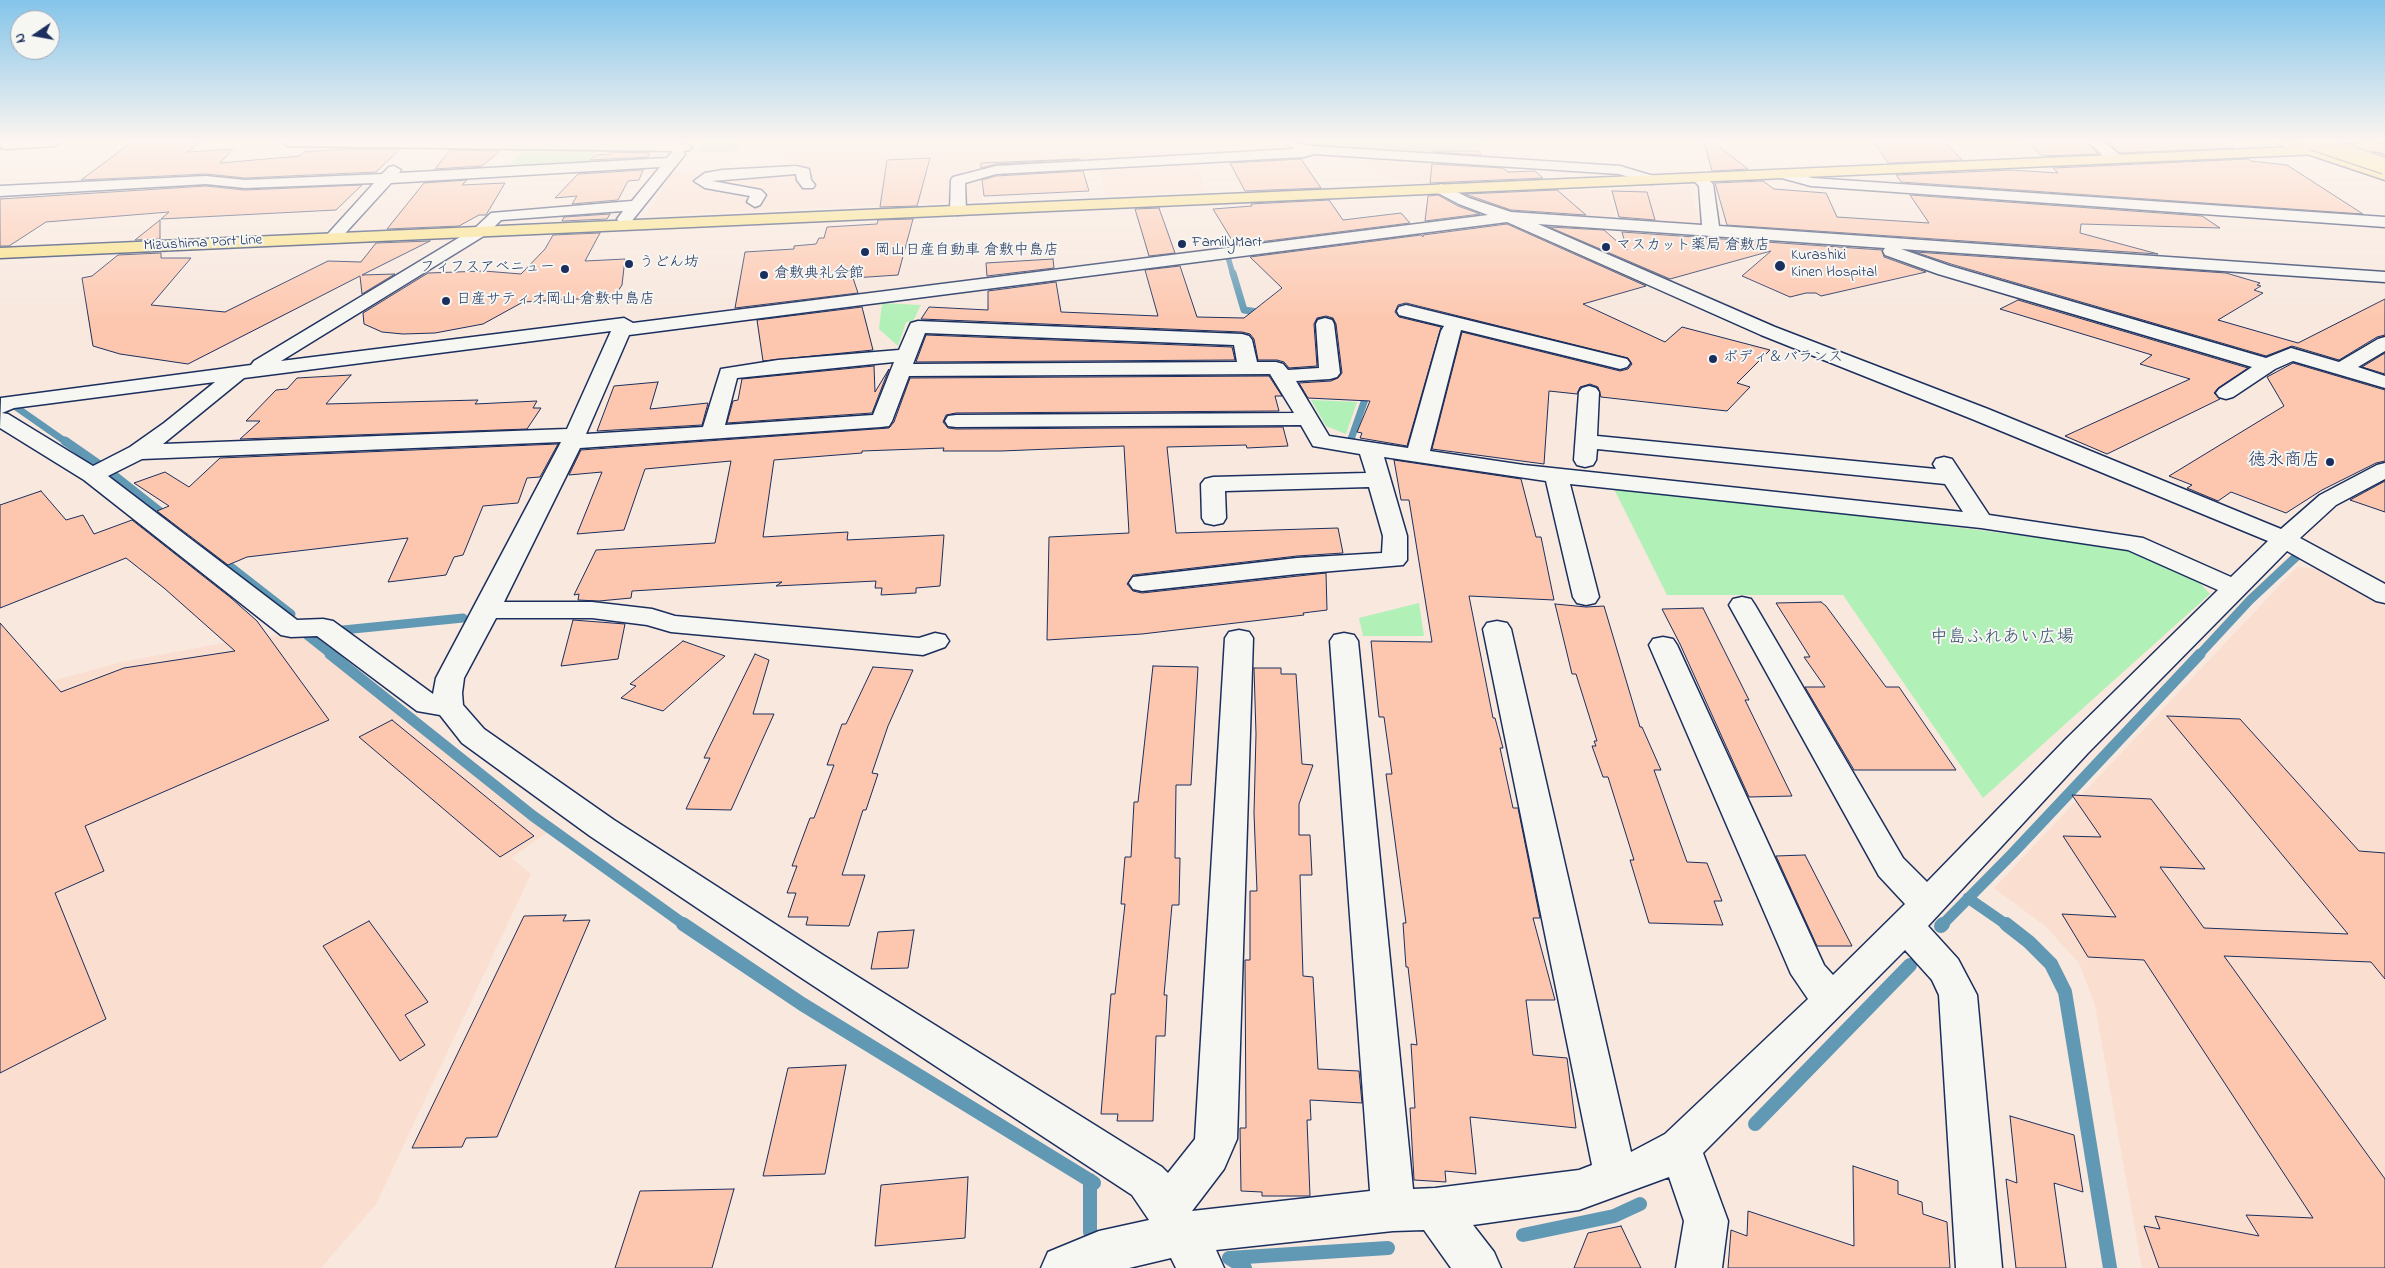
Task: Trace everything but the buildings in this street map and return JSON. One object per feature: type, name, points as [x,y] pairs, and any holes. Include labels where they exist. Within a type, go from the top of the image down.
[{"type":"main road","name":"Mizushima Port Line","points":[[0,253],[1161,201]]},
{"type":"street","points":[[333,238],[366,201]]},
{"type":"street","points":[[621,224],[640,201]]},
{"type":"street","points":[[958,201],[958,210]]},
{"type":"street","points":[[1464,201],[1508,217],[1768,331],[1980,414],[2284,539],[2385,594]]},
{"type":"street","points":[[1708,201],[1711,228]]},
{"type":"street","points":[[2086,201],[2385,222]]},
{"type":"street","points":[[99,471],[138,452],[240,374],[481,231],[497,216],[637,205]]},
{"type":"street","points":[[2,410],[68,394],[622,328],[1508,217],[1711,228],[1864,241],[2385,277]]},
{"type":"street","points":[[1864,241],[1944,270],[2268,366]]},
{"type":"street","points":[[1406,311],[1620,363]]},
{"type":"street","points":[[1284,376],[1330,374],[1326,324]]},
{"type":"street","points":[[1418,452],[1450,331],[1456,324]]},
{"type":"street","points":[[138,452],[573,439],[881,421],[918,327],[1242,340],[1248,367]]},
{"type":"street","points":[[622,328],[573,439],[487,610],[450,678],[447,693],[449,707],[473,736],[602,828],[810,965],[1147,1182],[1158,1193],[1183,1236]]},
{"type":"street","points":[[2341,369],[2385,343]]},
{"type":"street","points":[[2226,393],[2268,366],[2291,354],[2385,382]]},
{"type":"street","points":[[712,432],[728,373],[778,366],[904,363],[1276,368],[1284,376],[1307,419],[1322,441],[1370,449],[1418,452],[1556,476],[1981,521],[2134,543],[2235,588]]},
{"type":"street","points":[[1584,479],[1589,392]]},
{"type":"street","points":[[2,410],[99,471],[291,630],[323,627],[427,704],[449,707]]},
{"type":"street","points":[[956,420],[1307,419]]},
{"type":"street","points":[[1586,442],[1949,471],[1981,521]]},
{"type":"street","points":[[1142,583],[1297,566],[1394,560],[1395,536],[1370,449]]},
{"type":"street","points":[[1064,1268],[1099,1253],[1234,1226],[1414,1209],[1579,1190],[1653,1164],[1680,1148],[1916,916],[2077,746],[2284,539],[2328,500],[2385,470]]},
{"type":"street","points":[[1556,476],[1586,597]]},
{"type":"street","points":[[1214,518],[1213,484],[1380,480]]},
{"type":"street","points":[[1742,605],[1891,867],[1958,995],[1979,1268]]},
{"type":"street","points":[[487,610],[592,610],[652,617],[671,624],[923,647],[935,641]]},
{"type":"street","points":[[1497,629],[1616,1178]]},
{"type":"street","points":[[1183,1236],[1216,1139],[1239,638]]},
{"type":"street","points":[[1344,641],[1414,1209],[1478,1268]]},
{"type":"street","points":[[1663,645],[1810,974],[1831,1001]]},
{"type":"street","points":[[1680,1148],[1706,1221],[1699,1268]]},
{"type":"shaded area","points":[[655,201],[978,201],[646,216]]},
{"type":"shaded area","points":[[1470,201],[1611,201],[1616,218],[1490,210]]},
{"type":"shaded area","points":[[1615,201],[1694,201],[1701,224],[1620,219]]},
{"type":"shaded area","points":[[2297,567],[2320,569],[2385,607],[2385,1268],[2142,1268],[2095,1005],[2079,963],[2045,926],[1994,888]]},
{"type":"shaded area","points":[[300,634],[549,831],[511,858],[531,874],[376,1204],[321,1268],[0,1268],[0,697],[122,662],[250,638]]},
{"type":"green space","points":[[882,303],[921,305],[913,321],[906,322],[898,346],[879,329]]},
{"type":"green space","points":[[1311,400],[1357,402],[1346,434],[1326,426]]},
{"type":"green space","name":"中島ふれあい広場","points":[[1626,486],[2130,549],[2197,580],[2210,594],[1983,798],[1843,595],[1667,595],[1614,489]]},
{"type":"green space","points":[[1419,603],[1424,636],[1363,636],[1359,618]]},
{"type":"waterway","points":[[1228,257],[1233,275]]},
{"type":"waterway","points":[[1233,273],[1244,310],[1265,313]]},
{"type":"waterway","points":[[1304,317],[1347,324]]},
{"type":"waterway","points":[[1350,442],[1369,388]]},
{"type":"waterway","points":[[13,405],[66,442]]},
{"type":"waterway","points":[[65,441],[111,473],[168,518]]},
{"type":"waterway","points":[[205,547],[291,614]]},
{"type":"waterway","points":[[2199,655],[2250,600],[2298,555]]},
{"type":"waterway","points":[[343,630],[463,618]]},
{"type":"waterway","points":[[303,632],[332,655]]},
{"type":"waterway","points":[[330,654],[533,816],[685,925]]},
{"type":"waterway","points":[[1968,898],[2200,654]]},
{"type":"waterway","points":[[1942,925],[1968,898]]},
{"type":"waterway","points":[[1968,898],[2007,925]]},
{"type":"waterway","points":[[683,924],[802,1004],[1090,1181]]},
{"type":"waterway","points":[[2006,924],[2029,942],[2051,964],[2065,992],[2110,1268]]},
{"type":"waterway","points":[[1755,1124],[1910,965]]},
{"type":"waterway","points":[[1090,1181],[1094,1183]]},
{"type":"waterway","points":[[1090,1181],[1090,1232]]},
{"type":"waterway","points":[[1523,1235],[1614,1216],[1640,1204]]},
{"type":"waterway","points":[[1245,1268],[1229,1258],[1388,1248]]},
{"type":"place","name":"FamilyMart","points":[[1182,244]]},
{"type":"place","name":"マスカット薬局 倉敷店","points":[[1606,247]]},
{"type":"place","name":"岡山日産自動車 倉敷中島店","points":[[865,252]]},
{"type":"place","name":"うどん坊","points":[[629,264]]},
{"type":"place","name":"Kurashiki Kinen Hospital","points":[[1780,266]]},
{"type":"place","name":"フィフスアベニュー","points":[[565,269]]},
{"type":"place","name":"倉敷典礼会館","points":[[764,275]]},
{"type":"place","name":"日産サティオ岡山 倉敷中島店","points":[[446,301]]},
{"type":"place","name":"ボディ＆バランス","points":[[1713,359]]},
{"type":"place","name":"徳永商店","points":[[2330,462]]}]
